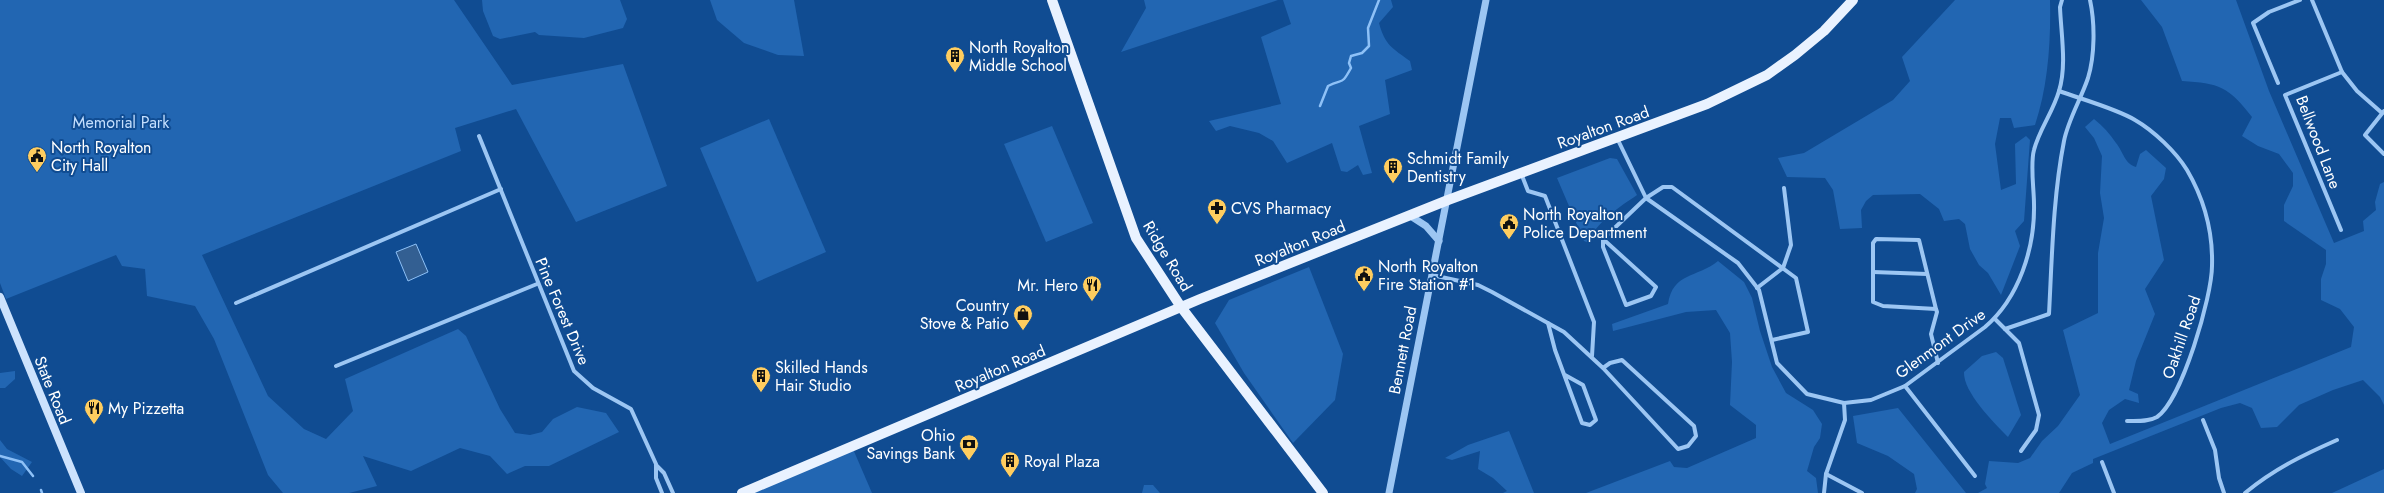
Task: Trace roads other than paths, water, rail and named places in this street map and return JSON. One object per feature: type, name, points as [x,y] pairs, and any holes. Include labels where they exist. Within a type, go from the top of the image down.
[{"type":"main road","name":"Ridge Road","points":[[1052,0],[1136,238],[1182,307],[1323,493]]},
{"type":"main road","name":"Royalton Road","points":[[742,493],[1182,307],[1520,172],[1708,104],[1767,75],[1800,51],[1853,0]]},
{"type":"main road","name":"State Road","points":[[0,297],[81,493]]},
{"type":"street","name":"Bennett Road","points":[[1389,493],[1431,275],[1448,200],[1486,0]]},
{"type":"street","name":"Glenmont Drive","points":[[1617,138],[1646,198],[1738,262],[1757,288],[1777,363],[1807,394],[1844,403],[1871,400],[1905,386],[1938,363],[1995,319],[2017,286],[2026,260],[2034,219],[2034,151],[2059,91],[2062,63],[2060,7],[2062,0]]},
{"type":"street","points":[[2005,329],[2048,314],[2060,164],[2064,139],[2088,77],[2092,54],[2092,12],[2090,0]]},
{"type":"street","points":[[2278,83],[2253,23],[2269,12],[2300,0]]},
{"type":"street","points":[[2312,0],[2342,72],[2357,91],[2383,112],[2366,135],[2384,154]]},
{"type":"street","name":"Bellwood Lane","points":[[2340,230],[2285,95],[2342,72]]},
{"type":"street","name":"Oakhill Road","points":[[2059,91],[2135,120],[2164,143],[2187,170],[2202,202],[2210,230],[2212,266],[2207,302],[2170,404],[2157,417],[2146,421],[2127,421]]},
{"type":"street","name":"Pine Forest Drive","points":[[479,136],[537,284],[574,371],[593,388],[631,409],[656,464],[656,478],[662,493]]},
{"type":"street","points":[[1520,172],[1528,190],[1545,196],[1548,203],[1594,322],[1592,356]]},
{"type":"street","points":[[1603,239],[1656,287],[1651,296],[1626,305],[1603,248],[1603,239],[1646,198],[1663,187],[1672,188],[1796,278],[1808,332],[1772,340]]},
{"type":"street","points":[[1757,288],[1783,268],[1791,246],[1784,188]]},
{"type":"street","points":[[236,303],[501,189]]},
{"type":"street","points":[[1409,216],[1426,226],[1439,241]]},
{"type":"street","points":[[1936,308],[1883,306],[1873,302],[1873,243],[1876,239],[1919,240],[1928,274],[1937,312],[1931,334],[1938,363]]},
{"type":"street","points":[[1873,272],[1928,274]]},
{"type":"street","points":[[1431,275],[1478,285],[1564,332],[1592,356],[1603,368],[1678,449],[1688,446],[1696,436],[1694,426],[1622,360],[1610,363],[1603,368]]},
{"type":"street","points":[[336,366],[537,284]]},
{"type":"street","points":[[1995,319],[2019,343],[2040,415],[2036,430],[2021,451]]},
{"type":"street","points":[[1548,323],[1555,350],[1582,423],[1590,425],[1596,420],[1583,385],[1565,375]]},
{"type":"street","points":[[1905,386],[1975,476]]},
{"type":"street","points":[[1824,493],[1826,474],[1845,420],[1844,403]]},
{"type":"street","points":[[2203,420],[2214,450],[2219,478],[2224,493]]},
{"type":"street","points":[[2245,493],[2265,476],[2292,459],[2337,440]]},
{"type":"street","points":[[2102,462],[2114,493]]},
{"type":"street","points":[[656,464],[664,473],[673,493]]},
{"type":"street","points":[[1826,474],[1862,493]]},
{"type":"waterway","points":[[1320,106],[1328,86],[1342,81],[1348,74],[1351,68],[1349,63],[1351,56],[1362,53],[1369,46],[1368,28],[1379,0]]},
{"type":"waterway","points":[[0,456],[22,462],[33,476]]},
{"type":"place","name":"North Royalton Middle School","points":[[955,73]]},
{"type":"place","name":"North Royalton City Hall","points":[[37,173]]},
{"type":"place","name":"Schmidt Family Dentistry","points":[[1393,184]]},
{"type":"place","name":"CVS Pharmacy","points":[[1217,225]]},
{"type":"place","name":"North Royalton Police Department","points":[[1509,240]]},
{"type":"place","name":"North Royalton Fire Station #1","points":[[1364,292]]},
{"type":"place","name":"Mr. Hero","points":[[1092,302]]},
{"type":"place","name":"Country Stove & Patio","points":[[1023,331]]},
{"type":"place","name":"Skilled Hands Hair Studio","points":[[761,393]]},
{"type":"place","name":"My Pizzetta","points":[[94,425]]},
{"type":"place","name":"Ohio Savings Bank","points":[[969,461]]},
{"type":"place","name":"Royal Plaza","points":[[1010,478]]},
{"type":"park label","name":"Memorial Park","points":[[121,122]]}]
